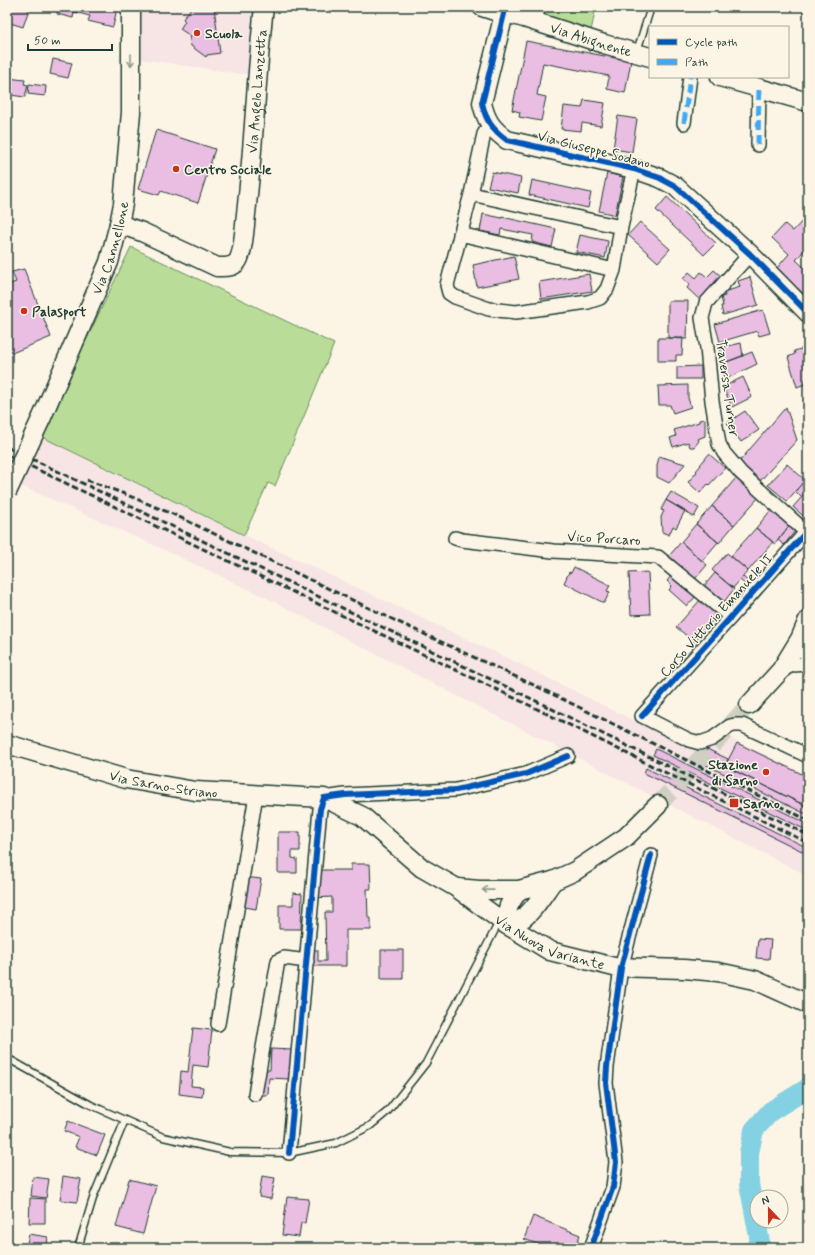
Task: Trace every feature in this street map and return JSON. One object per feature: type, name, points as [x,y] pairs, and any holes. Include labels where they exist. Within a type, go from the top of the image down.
[{"type":"main road","name":"Via Cannellone","points":[[7,492],[42,417],[109,262],[119,224],[123,204],[131,112],[131,7]]},
{"type":"main road","name":"Via Angelo Lanzetta","points":[[119,224],[142,232],[217,267],[231,267],[238,262],[242,247],[252,162],[264,7]]},
{"type":"main road","name":"Via Abignente","points":[[482,7],[508,12],[537,14],[643,55]]},
{"type":"main road","name":"Via Giuseppe Sodano","points":[[508,12],[482,103],[485,115],[490,124],[498,133],[507,140],[634,170],[660,178],[675,186],[750,254],[808,313]]},
{"type":"main road","points":[[724,78],[808,102]]},
{"type":"main road","points":[[749,704],[781,670],[804,639],[808,620]]},
{"type":"main road","name":"Via Sarno-Striano","points":[[7,744],[126,779],[195,791],[324,798]]},
{"type":"main road","name":"Via Nuova Variante","points":[[324,798],[362,816],[422,868],[456,888],[503,922],[550,951],[621,968],[718,972],[755,980],[806,1003]]},
{"type":"main road","points":[[456,888],[479,890],[519,890],[553,882],[575,871],[626,837],[658,805]]},
{"type":"main road","points":[[519,890],[509,904],[503,922],[519,922],[532,911],[553,882]]},
{"type":"main road","points":[[532,911],[538,935],[550,951]]},
{"type":"street","points":[[684,123],[690,78]]},
{"type":"street","points":[[758,145],[759,88]]},
{"type":"street","points":[[490,124],[484,134],[471,194],[447,285],[449,294],[489,309],[516,312],[588,302],[600,298],[607,289],[614,270],[621,227],[634,170]]},
{"type":"street","points":[[471,194],[621,227]]},
{"type":"street","points":[[460,234],[614,270]]},
{"type":"street","name":"Traversa Turner","points":[[750,254],[706,303],[702,318],[719,444],[724,453],[741,474],[807,532]]},
{"type":"street","name":"Corso Vittorio Emanuele II","points":[[807,532],[642,716],[689,740],[700,743],[712,739],[730,726],[742,725],[808,756]]},
{"type":"street","name":"Vico Porcaro","points":[[454,538],[553,551],[658,556],[731,617]]},
{"type":"street","points":[[804,639],[805,653],[808,657]]},
{"type":"street","points":[[781,670],[793,665],[808,664]]},
{"type":"street","points":[[289,1153],[320,809],[324,798],[345,795],[456,790],[526,774],[568,756]]},
{"type":"street","points":[[218,1024],[256,794]]},
{"type":"street","points":[[591,1248],[613,1187],[616,1162],[606,1083],[621,968],[651,855]]},
{"type":"street","points":[[255,1094],[278,961],[284,958],[306,962]]},
{"type":"lane","points":[[643,55],[651,7]]},
{"type":"lane","points":[[7,1058],[91,1105],[163,1137],[230,1152],[289,1153],[336,1143],[370,1126],[388,1111],[426,1063],[503,922]]},
{"type":"lane","points":[[78,1248],[94,1195],[125,1120]]},
{"type":"shaded area","name":"Scuola","points":[[138,7],[257,7],[250,75],[140,59]]},
{"type":"shaded area","points":[[40,436],[244,535],[522,665],[685,746],[698,750],[728,737],[808,775],[808,876],[263,596],[167,551],[19,485]]},
{"type":"green space","points":[[547,7],[596,7],[591,31],[544,16]]},
{"type":"green space","points":[[131,247],[334,344],[275,486],[268,483],[244,535],[40,436]]},
{"type":"building","points":[[7,7],[23,7],[29,9],[23,27],[7,22]]},
{"type":"building","points":[[59,7],[117,8],[113,27],[88,21],[90,16],[74,12],[73,18],[57,14]]},
{"type":"building","points":[[192,7],[214,7],[220,53],[207,55],[206,57],[191,46],[189,35],[180,29],[185,21],[183,19]]},
{"type":"building","points":[[526,41],[631,61],[625,93],[607,89],[609,76],[543,63],[537,95],[546,97],[541,121],[519,117],[520,112],[512,110]]},
{"type":"building","points":[[53,59],[72,63],[68,78],[50,74]]},
{"type":"building","points":[[7,78],[25,80],[24,84],[28,85],[25,97],[10,95],[10,93],[7,93]]},
{"type":"building","points":[[29,84],[46,86],[45,96],[28,94]]},
{"type":"building","points":[[584,100],[605,103],[601,126],[582,123],[581,131],[561,129],[564,106],[582,108]]},
{"type":"building","points":[[618,116],[637,119],[632,152],[613,149]]},
{"type":"building","name":"Centro Sociale","points":[[156,130],[215,149],[198,203],[161,191],[159,195],[138,189]]},
{"type":"building","points":[[492,172],[521,178],[518,193],[488,187]]},
{"type":"building","points":[[607,173],[623,177],[615,215],[599,211]]},
{"type":"building","points":[[532,180],[591,193],[588,208],[529,195]]},
{"type":"building","points":[[667,197],[716,243],[704,255],[656,210]]},
{"type":"building","points":[[483,214],[556,229],[552,247],[532,242],[533,235],[501,229],[500,235],[480,231]]},
{"type":"building","points":[[807,216],[808,249],[806,248],[796,260],[808,271],[808,298],[776,269],[789,254],[772,238],[785,224],[793,231]]},
{"type":"building","points":[[640,222],[670,249],[658,262],[628,235]]},
{"type":"building","points":[[580,235],[608,241],[605,258],[576,252]]},
{"type":"building","points":[[514,256],[519,279],[477,287],[473,265]]},
{"type":"building","name":"Palasport","points":[[24,269],[51,337],[7,355],[7,285],[16,282],[12,272]]},
{"type":"building","points":[[714,270],[722,277],[701,301],[687,288],[690,284],[683,279],[689,272],[696,278],[701,272],[707,277]]},
{"type":"building","points":[[589,274],[592,291],[541,299],[539,282]]},
{"type":"building","points":[[750,277],[758,305],[723,315],[721,297],[725,296],[724,292],[740,287],[738,281]]},
{"type":"building","points":[[668,301],[688,301],[687,339],[668,338]]},
{"type":"building","points":[[763,310],[770,333],[759,336],[757,331],[720,342],[715,324]]},
{"type":"building","points":[[658,338],[683,338],[682,355],[676,355],[676,361],[658,361]]},
{"type":"building","points":[[741,343],[743,356],[721,364],[720,348]]},
{"type":"building","points":[[808,347],[808,379],[804,380],[805,384],[797,387],[788,357],[795,354],[794,351]]},
{"type":"building","points":[[752,352],[757,364],[724,380],[721,364]]},
{"type":"building","points":[[701,366],[701,379],[677,379],[677,367]]},
{"type":"building","points":[[743,377],[752,397],[732,407],[723,387]]},
{"type":"building","points":[[688,385],[688,398],[691,407],[673,413],[670,405],[659,405],[658,386]]},
{"type":"building","points":[[786,407],[797,440],[760,481],[738,463]]},
{"type":"building","points":[[745,411],[759,430],[741,442],[727,423]]},
{"type":"building","points":[[705,419],[705,436],[698,439],[699,441],[694,447],[690,447],[688,442],[673,447],[670,438],[676,436],[674,430]]},
{"type":"building","points":[[709,454],[725,468],[700,493],[688,482]]},
{"type":"building","points":[[659,456],[685,464],[669,483],[657,477]]},
{"type":"building","points":[[787,464],[805,480],[787,501],[768,485]]},
{"type":"building","points":[[736,478],[759,497],[734,525],[712,506]]},
{"type":"building","points":[[803,483],[808,490],[801,497],[795,491]]},
{"type":"building","points":[[808,490],[808,520],[793,507]]},
{"type":"building","points":[[671,492],[699,508],[694,517],[666,500]]},
{"type":"building","points":[[666,500],[685,511],[676,528],[673,526],[669,535],[662,532],[661,517],[664,511],[661,510]]},
{"type":"building","points":[[712,506],[734,525],[719,543],[696,524]]},
{"type":"building","points":[[771,510],[789,526],[775,544],[756,528]]},
{"type":"building","points":[[696,524],[718,542],[702,561],[681,542]]},
{"type":"building","points":[[789,526],[795,531],[784,545],[778,540]]},
{"type":"building","points":[[756,528],[773,542],[748,571],[731,556]]},
{"type":"building","points":[[681,542],[707,565],[695,579],[669,556]]},
{"type":"building","points":[[727,553],[748,571],[733,588],[712,570]]},
{"type":"building","points":[[574,567],[610,585],[607,591],[610,592],[604,603],[564,583],[569,572],[571,573]]},
{"type":"building","points":[[648,572],[650,614],[631,615],[629,573]]},
{"type":"building","points":[[715,573],[734,589],[723,603],[704,586]]},
{"type":"building","points":[[673,574],[697,595],[687,606],[669,590],[672,586],[667,581]]},
{"type":"building","points":[[743,577],[749,582],[746,585],[740,580]]},
{"type":"building","points":[[702,598],[719,613],[694,642],[676,627]]},
{"type":"building","name":"Stazione di Sarno","points":[[737,743],[808,777],[808,807],[725,766]]},
{"type":"building","points":[[656,749],[808,824],[808,831],[653,755]]},
{"type":"building","points":[[707,749],[728,759],[725,766],[808,807],[808,815],[700,762]]},
{"type":"building","points":[[646,768],[808,848],[808,854],[644,773]]},
{"type":"building","points":[[278,832],[300,832],[300,851],[292,851],[292,858],[297,859],[297,873],[278,873]]},
{"type":"building","points":[[351,864],[370,864],[371,889],[367,889],[368,918],[371,918],[371,930],[346,930],[346,966],[310,966],[310,950],[318,950],[318,961],[326,961],[325,912],[332,912],[332,897],[313,898],[318,870],[351,870]]},
{"type":"building","points":[[244,877],[261,879],[256,909],[240,906]]},
{"type":"building","points":[[293,893],[302,894],[301,929],[279,929],[279,905],[293,905]]},
{"type":"building","points":[[758,939],[771,940],[769,959],[756,958]]},
{"type":"building","points":[[381,950],[403,950],[403,979],[381,979]]},
{"type":"building","points":[[193,1028],[212,1030],[208,1067],[193,1065],[191,1086],[203,1087],[202,1097],[179,1094],[181,1071],[188,1072]]},
{"type":"building","points":[[271,1049],[292,1050],[290,1079],[269,1078],[268,1095],[259,1095],[260,1070],[270,1070]]},
{"type":"building","points":[[68,1121],[105,1135],[97,1155],[75,1147],[79,1137],[64,1131]]},
{"type":"building","points":[[63,1176],[81,1179],[77,1202],[60,1200]]},
{"type":"building","points":[[262,1176],[275,1178],[271,1199],[259,1197]]},
{"type":"building","points":[[33,1177],[49,1179],[46,1198],[31,1196]]},
{"type":"building","points":[[129,1179],[156,1186],[143,1234],[116,1227]]},
{"type":"building","points":[[287,1197],[309,1199],[305,1223],[301,1223],[299,1237],[282,1235]]},
{"type":"building","points":[[30,1198],[45,1199],[45,1223],[29,1223]]},
{"type":"building","points":[[533,1216],[580,1235],[575,1248],[548,1248],[524,1239]]},
{"type":"building","points":[[29,1234],[48,1237],[47,1245],[51,1246],[51,1248],[26,1248]]},
{"type":"waterway","points":[[756,1248],[760,1242],[749,1184],[749,1153],[754,1130],[771,1111],[808,1088]]},
{"type":"tunnel","points":[[658,805],[749,705]]},
{"type":"railway","points":[[7,447],[532,699],[808,835]]},
{"type":"railway","points":[[7,455],[529,705],[808,843]]},
{"type":"railway","points":[[87,480],[175,515],[540,688],[808,820]]},
{"type":"marked path","points":[[684,123],[690,78]]},
{"type":"marked path","points":[[758,145],[759,88]]},
{"type":"cycle path","points":[[504,14],[482,103],[485,115],[497,132],[507,140],[634,169],[660,178],[675,186],[750,254],[808,313]]},
{"type":"cycle path","points":[[642,716],[808,530]]},
{"type":"cycle path","points":[[289,1153],[320,809],[324,798],[345,795],[456,790],[526,774],[568,756]]},
{"type":"cycle path","points":[[591,1248],[613,1187],[616,1162],[606,1083],[621,968],[651,855]]},
{"type":"place","name":"Scuola","points":[[197,33]]},
{"type":"place","name":"Centro Sociale","points":[[176,169]]},
{"type":"place","name":"Palasport","points":[[24,311]]},
{"type":"place","name":"Stazione di Sarno","points":[[766,772]]},
{"type":"place","name":"Sarno","points":[[734,803]]}]
